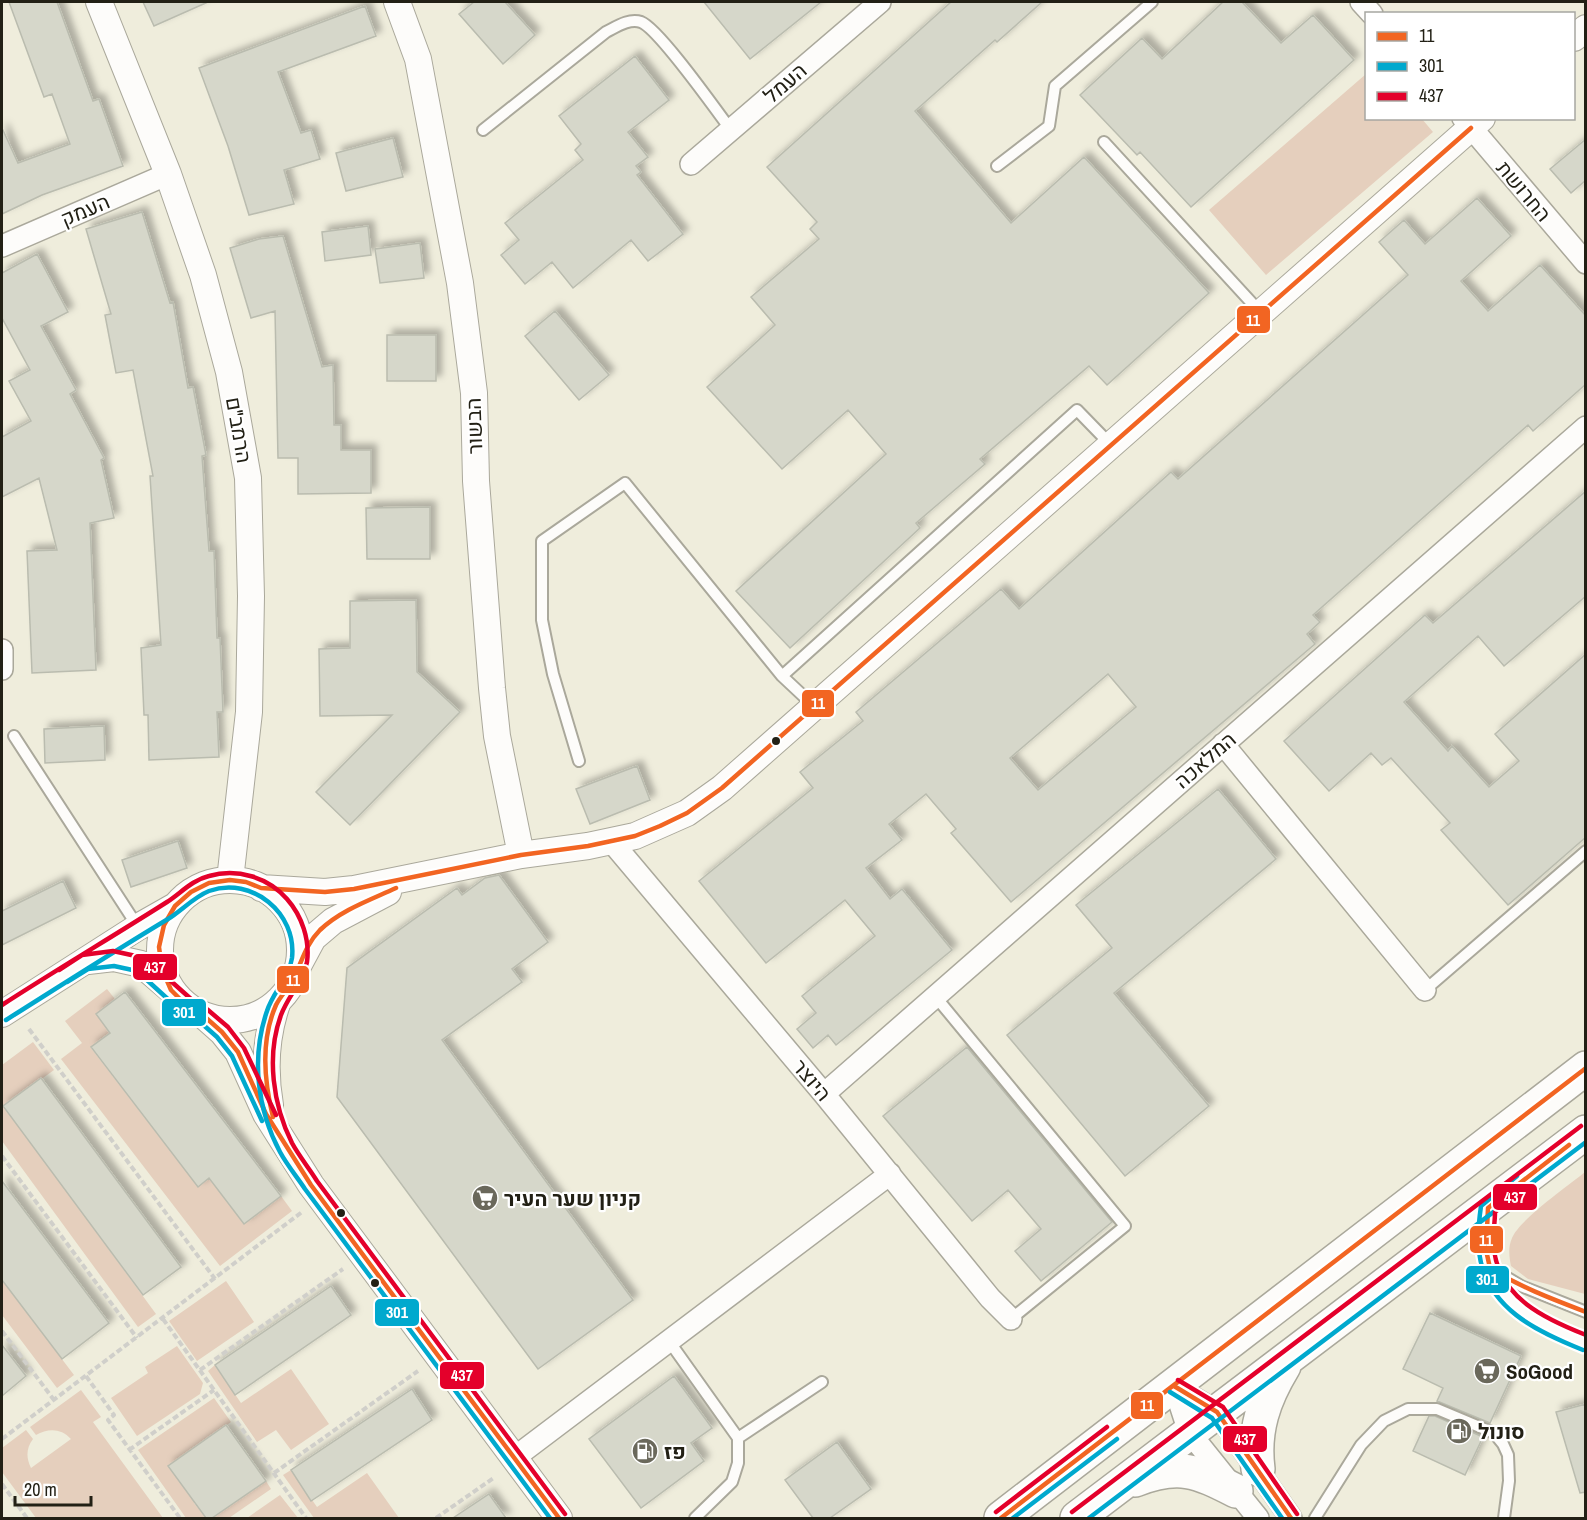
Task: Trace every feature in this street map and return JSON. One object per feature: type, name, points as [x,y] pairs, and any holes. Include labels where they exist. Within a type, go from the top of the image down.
[{"type":"highway","points":[[1001,1518],[1586,1068]]},
{"type":"highway","points":[[1077,1518],[1580,1138]]},
{"type":"highway","points":[[1122,1485],[1152,1473],[1175,1470],[1191,1471],[1209,1477],[1247,1480],[1259,1425],[1270,1391],[1286,1361]]},
{"type":"street","name":"הרמב\"ם","points":[[99,2],[168,174],[203,275],[229,372],[248,478],[251,596],[249,712],[230,880]]},
{"type":"street","name":"הבשור","points":[[397,2],[418,59],[460,283],[474,393],[476,481],[497,736],[521,855]]},
{"type":"street","name":"העמל","points":[[691,164],[880,2]]},
{"type":"street","points":[[261,888],[325,892],[354,889],[521,855],[635,836],[687,813],[722,788],[1261,314],[1472,122]]},
{"type":"street","name":"החרושת","points":[[1472,122],[1586,263]]},
{"type":"street","name":"העמק","points":[[2,246],[168,174]]},
{"type":"street","name":"המלאכה","points":[[824,1094],[1586,427]]},
{"type":"street","points":[[2,650],[2,669]]},
{"type":"street","points":[[1223,744],[1425,990]]},
{"type":"street","name":"היוצר","points":[[611,841],[824,1094],[990,1298],[1011,1319]]},
{"type":"street","points":[[204,1016],[227,1020],[251,1017],[265,1011],[278,1001],[291,984],[313,938],[333,921],[356,907],[426,873]]},
{"type":"street","points":[[2,1014],[175,906],[191,892],[209,883],[230,880],[246,882],[277,898],[288,912],[296,928],[300,946],[299,964]]},
{"type":"street","points":[[171,990],[162,969],[159,948],[164,926],[175,906]]},
{"type":"street","points":[[85,962],[114,958],[141,964],[186,1005],[204,1016],[222,1032],[238,1052],[267,1114],[311,1185],[559,1518]]},
{"type":"street","points":[[278,1001],[268,1039],[267,1087],[275,1123],[284,1144]]},
{"type":"street","points":[[514,1458],[890,1174]]},
{"type":"street","points":[[1174,1386],[1217,1412],[1247,1480],[1258,1518]]},
{"type":"street","points":[[1174,1386],[1190,1432],[1291,1518]]},
{"type":"lane","points":[[997,166],[1049,126],[1055,86],[1152,2]]},
{"type":"lane","points":[[483,130],[606,32],[625,22],[641,22],[658,36],[731,130]]},
{"type":"lane","points":[[1104,142],[1261,314]]},
{"type":"lane","points":[[782,676],[1077,410],[1111,445]]},
{"type":"lane","points":[[579,761],[553,674],[542,620],[542,541],[625,483],[782,676],[814,706]]},
{"type":"lane","points":[[14,736],[138,927]]},
{"type":"lane","points":[[1425,990],[1586,851]]},
{"type":"lane","points":[[936,996],[1125,1226],[1011,1319]]},
{"type":"lane","points":[[1488,1208],[1486,1250],[1490,1268],[1502,1292],[1521,1312],[1536,1322],[1586,1343]]},
{"type":"lane","points":[[1490,1268],[1521,1286],[1586,1312]]},
{"type":"lane","points":[[669,1341],[738,1438],[738,1463],[732,1482],[695,1518]]},
{"type":"lane","points":[[738,1438],[822,1382]]},
{"type":"lane","points":[[1315,1518],[1361,1444],[1384,1421],[1408,1409],[1437,1409],[1494,1433],[1503,1444],[1508,1455],[1509,1481],[1504,1518]]},
{"type":"path","points":[[29,1029],[215,1279]]},
{"type":"path","points":[[2,1156],[137,1338]]},
{"type":"path","points":[[2,1439],[302,1212]]},
{"type":"path","points":[[200,1370],[343,1269]]},
{"type":"path","points":[[163,1319],[306,1518]]},
{"type":"path","points":[[2,1331],[54,1400]]},
{"type":"path","points":[[274,1473],[418,1371]]},
{"type":"path","points":[[86,1377],[114,1414],[108,1420],[180,1518]]},
{"type":"path","points":[[129,1450],[214,1390]]},
{"type":"path","points":[[436,1518],[495,1477]]},
{"type":"path","points":[[2,1484],[27,1518]]},
{"type":"shaded area","points":[[1365,75],[1365,120],[1423,120],[1433,132],[1266,275],[1209,210]]},
{"type":"shaded area","points":[[107,989],[115,999],[96,1014],[110,1033],[91,1048],[198,1187],[209,1178],[244,1224],[281,1196],[292,1211],[220,1266],[61,1059],[82,1043],[65,1021]]},
{"type":"shaded area","points":[[33,1042],[54,1070],[4,1106],[156,1314],[138,1327],[2,1141],[2,1065]]},
{"type":"shaded area","points":[[1585,1172],[1585,1294],[1528,1279],[1511,1266],[1509,1252],[1512,1238],[1525,1221]]},
{"type":"shaded area","points":[[2,1280],[74,1375],[57,1388],[2,1315]]},
{"type":"shaded area","points":[[226,1281],[254,1322],[197,1361],[169,1321]]},
{"type":"shaded area","points":[[177,1346],[203,1383],[200,1394],[137,1436],[111,1398],[148,1373],[145,1367]]},
{"type":"shaded area","points":[[215,1365],[241,1403],[291,1369],[329,1424],[291,1450],[276,1430],[257,1442],[208,1371]]},
{"type":"shaded area","points":[[81,1390],[101,1417],[93,1422],[163,1518],[36,1518],[2,1472],[2,1448],[26,1430],[33,1439],[28,1453],[31,1468],[71,1439],[54,1430],[36,1435],[30,1427]]},
{"type":"shaded area","points":[[214,1398],[231,1422],[168,1466],[181,1484],[202,1497],[194,1503],[206,1518],[186,1518],[138,1450]]},
{"type":"shaded area","points":[[291,1470],[317,1507],[367,1473],[399,1518],[314,1518],[283,1475]]},
{"type":"shaded area","points":[[266,1481],[271,1489],[229,1518],[212,1518]]},
{"type":"shaded area","points":[[280,1495],[298,1518],[247,1518]]},
{"type":"building","points":[[9,2],[57,2],[93,101],[99,99],[123,166],[42,195],[2,214],[2,128],[18,163],[70,144],[52,94],[44,97]]},
{"type":"building","points":[[143,2],[208,2],[154,26]]},
{"type":"building","points":[[474,2],[505,2],[535,35],[503,64],[459,14]]},
{"type":"building","points":[[704,2],[821,2],[750,59]]},
{"type":"building","points":[[951,2],[1042,2],[915,111],[1011,223],[1084,157],[1209,293],[1107,385],[1089,366],[980,459],[985,464],[916,523],[920,528],[790,648],[736,591],[886,454],[848,410],[782,469],[707,387],[775,325],[751,297],[819,239],[810,229],[817,222],[767,167]]},
{"type":"building","points":[[1223,2],[1242,2],[1281,43],[1313,15],[1354,60],[1191,207],[1140,152],[1137,155],[1080,95],[1142,38],[1162,59]]},
{"type":"building","points":[[365,6],[376,36],[278,72],[301,133],[311,130],[320,159],[284,170],[294,204],[249,215],[228,146],[199,68]]},
{"type":"building","points":[[635,56],[669,100],[628,132],[648,157],[636,166],[641,172],[637,175],[683,234],[648,261],[631,240],[573,288],[552,262],[525,284],[501,255],[519,240],[505,223],[583,160],[575,150],[581,144],[559,116]]},
{"type":"building","points":[[393,138],[403,177],[346,191],[336,153]]},
{"type":"building","points":[[1586,139],[1586,180],[1571,193],[1550,169]]},
{"type":"building","points":[[1477,198],[1511,236],[1461,281],[1488,311],[1540,265],[1586,316],[1586,384],[1533,431],[1528,425],[1313,615],[1320,622],[1307,634],[1315,644],[1011,902],[951,833],[956,829],[926,794],[889,824],[902,840],[866,868],[890,899],[902,889],[952,950],[836,1045],[828,1035],[813,1048],[797,1029],[816,1013],[802,996],[875,936],[845,900],[766,963],[699,881],[813,788],[800,772],[863,721],[856,712],[1001,589],[1019,609],[1171,472],[1178,479],[1408,275],[1379,242],[1404,220],[1425,244]],"holes":[[[1108,674],[1136,707],[1038,790],[1010,758]]]},
{"type":"building","points":[[142,212],[170,303],[173,302],[188,388],[193,387],[206,455],[202,456],[209,551],[214,551],[217,638],[220,638],[223,712],[217,712],[219,757],[149,760],[148,715],[144,715],[141,648],[161,645],[150,476],[153,476],[133,370],[116,373],[105,315],[111,314],[86,229]]},
{"type":"building","points":[[368,226],[371,255],[325,261],[322,232]]},
{"type":"building","points":[[283,236],[322,367],[333,365],[334,425],[341,425],[341,450],[371,450],[371,493],[298,494],[298,458],[278,458],[275,311],[251,318],[230,248],[259,239]]},
{"type":"building","points":[[420,243],[424,278],[380,283],[375,249]]},
{"type":"building","points":[[37,254],[68,312],[41,326],[76,390],[70,394],[104,458],[101,460],[114,518],[90,523],[96,670],[32,673],[27,551],[57,550],[39,478],[2,497],[2,437],[31,421],[9,381],[30,370],[2,318],[2,273]]},
{"type":"building","points":[[555,311],[609,375],[579,400],[525,336]]},
{"type":"building","points":[[387,335],[436,335],[436,381],[387,381]]},
{"type":"building","points":[[1586,491],[1586,596],[1504,666],[1478,636],[1404,702],[1448,751],[1452,746],[1489,787],[1519,761],[1495,734],[1586,654],[1586,837],[1508,905],[1441,830],[1450,823],[1391,758],[1382,765],[1371,753],[1329,791],[1284,741],[1425,615],[1433,623]]},
{"type":"building","points":[[430,507],[430,559],[367,559],[366,508]]},
{"type":"building","points":[[416,600],[417,672],[460,712],[350,825],[316,792],[392,715],[320,716],[319,649],[350,648],[350,601]]},
{"type":"building","points":[[104,726],[105,760],[45,763],[44,729]]},
{"type":"building","points":[[637,766],[650,800],[590,824],[576,789]]},
{"type":"building","points":[[1218,789],[1276,859],[1114,993],[1209,1106],[1125,1176],[1007,1035],[1112,948],[1076,905]]},
{"type":"building","points":[[178,841],[187,868],[131,887],[122,860]]},
{"type":"building","name":"קניון שער העיר","points":[[499,875],[548,942],[512,969],[522,982],[442,1040],[633,1300],[538,1369],[337,1097],[347,968],[457,888],[462,895],[485,878]]},
{"type":"building","points":[[63,881],[76,908],[2,945],[2,911]]},
{"type":"building","points":[[125,992],[281,1196],[244,1224],[209,1178],[198,1187],[91,1047],[110,1033],[96,1014]]},
{"type":"building","points":[[967,1047],[1112,1222],[1041,1281],[1015,1251],[1041,1229],[1008,1190],[972,1221],[883,1116]]},
{"type":"building","points":[[41,1078],[181,1267],[143,1295],[3,1106]]},
{"type":"building","points":[[2,1181],[109,1323],[62,1359],[2,1280]]},
{"type":"building","points":[[331,1286],[351,1315],[235,1395],[215,1365]]},
{"type":"building","points":[[1430,1313],[1521,1356],[1490,1423],[1437,1401],[1443,1388],[1403,1369]]},
{"type":"building","points":[[2,1345],[26,1376],[2,1396]]},
{"type":"building","points":[[674,1376],[712,1428],[691,1443],[704,1461],[641,1508],[589,1439]]},
{"type":"building","points":[[412,1389],[432,1420],[311,1501],[291,1470]]},
{"type":"building","points":[[1586,1404],[1586,1492],[1580,1493],[1556,1412]]},
{"type":"building","points":[[1429,1416],[1435,1416],[1483,1437],[1465,1475],[1413,1451]]},
{"type":"building","points":[[226,1425],[266,1481],[212,1518],[206,1518],[168,1466]]},
{"type":"building","points":[[837,1442],[871,1489],[830,1518],[813,1518],[785,1480]]},
{"type":"building","points":[[489,1494],[506,1518],[453,1518]]},
{"type":"transit line","name":"11","points":[[559,1518],[311,1185],[266,1114],[238,1052],[222,1032],[204,1016],[186,1005],[171,990],[162,969],[159,947],[164,925],[175,906],[191,892],[209,883],[230,880],[246,882],[261,888],[325,892],[354,889],[521,855],[588,846],[635,836],[687,813],[722,788],[1471,128]]},
{"type":"transit line","name":"437","points":[[2,1005],[203,878],[220,874],[241,874],[261,880],[279,891],[297,913],[304,929],[308,954],[305,969],[287,1002],[276,1031],[274,1080],[276,1097],[285,1128],[317,1181],[565,1514]]},
{"type":"transit line","name":"301","points":[[6,1020],[209,891],[225,888],[241,889],[269,902],[287,926],[292,942],[292,958],[288,972],[267,1011],[259,1046],[259,1083],[272,1135],[283,1157],[305,1189],[550,1518]]},
{"type":"transit line","name":"11","points":[[273,1117],[266,1075],[266,1046],[276,1005],[294,978],[311,941],[320,930],[346,911],[396,888]]},
{"type":"transit line","name":"437","points":[[59,970],[82,955],[113,951],[145,958],[191,999],[228,1027],[244,1048],[276,1115]]},
{"type":"transit line","name":"301","points":[[67,982],[88,969],[114,966],[137,971],[181,1011],[200,1022],[217,1037],[232,1056],[262,1121]]},
{"type":"transit line","name":"11","points":[[1001,1518],[1586,1068]]},
{"type":"transit line","name":"437","points":[[1072,1512],[1581,1126]]},
{"type":"transit line","name":"301","points":[[1089,1518],[1586,1142]]},
{"type":"transit line","name":"11","points":[[1569,1145],[1488,1208],[1486,1250],[1490,1268],[1501,1275],[1586,1312]]},
{"type":"transit line","name":"301","points":[[1517,1176],[1481,1206],[1478,1240],[1484,1272],[1503,1303],[1516,1315],[1548,1335],[1583,1350]]},
{"type":"transit line","name":"437","points":[[1527,1188],[1495,1212],[1493,1245],[1498,1267],[1515,1294],[1527,1304],[1555,1322],[1586,1335]]},
{"type":"transit line","name":"437","points":[[1178,1380],[1223,1407],[1297,1514]]},
{"type":"transit line","name":"11","points":[[1174,1386],[1217,1412],[1291,1518]]},
{"type":"transit line","name":"301","points":[[1170,1392],[1212,1418],[1282,1518]]},
{"type":"transit line","name":"437","points":[[996,1512],[1107,1427]]},
{"type":"transit line","name":"301","points":[[1013,1518],[1117,1439]]},
{"type":"place","name":"קניון שער העיר","points":[[485,1198]]},
{"type":"place","name":"SoGood","points":[[1487,1371]]},
{"type":"place","name":"סונול","points":[[1459,1431]]},
{"type":"place","name":"פז","points":[[645,1451]]}]
